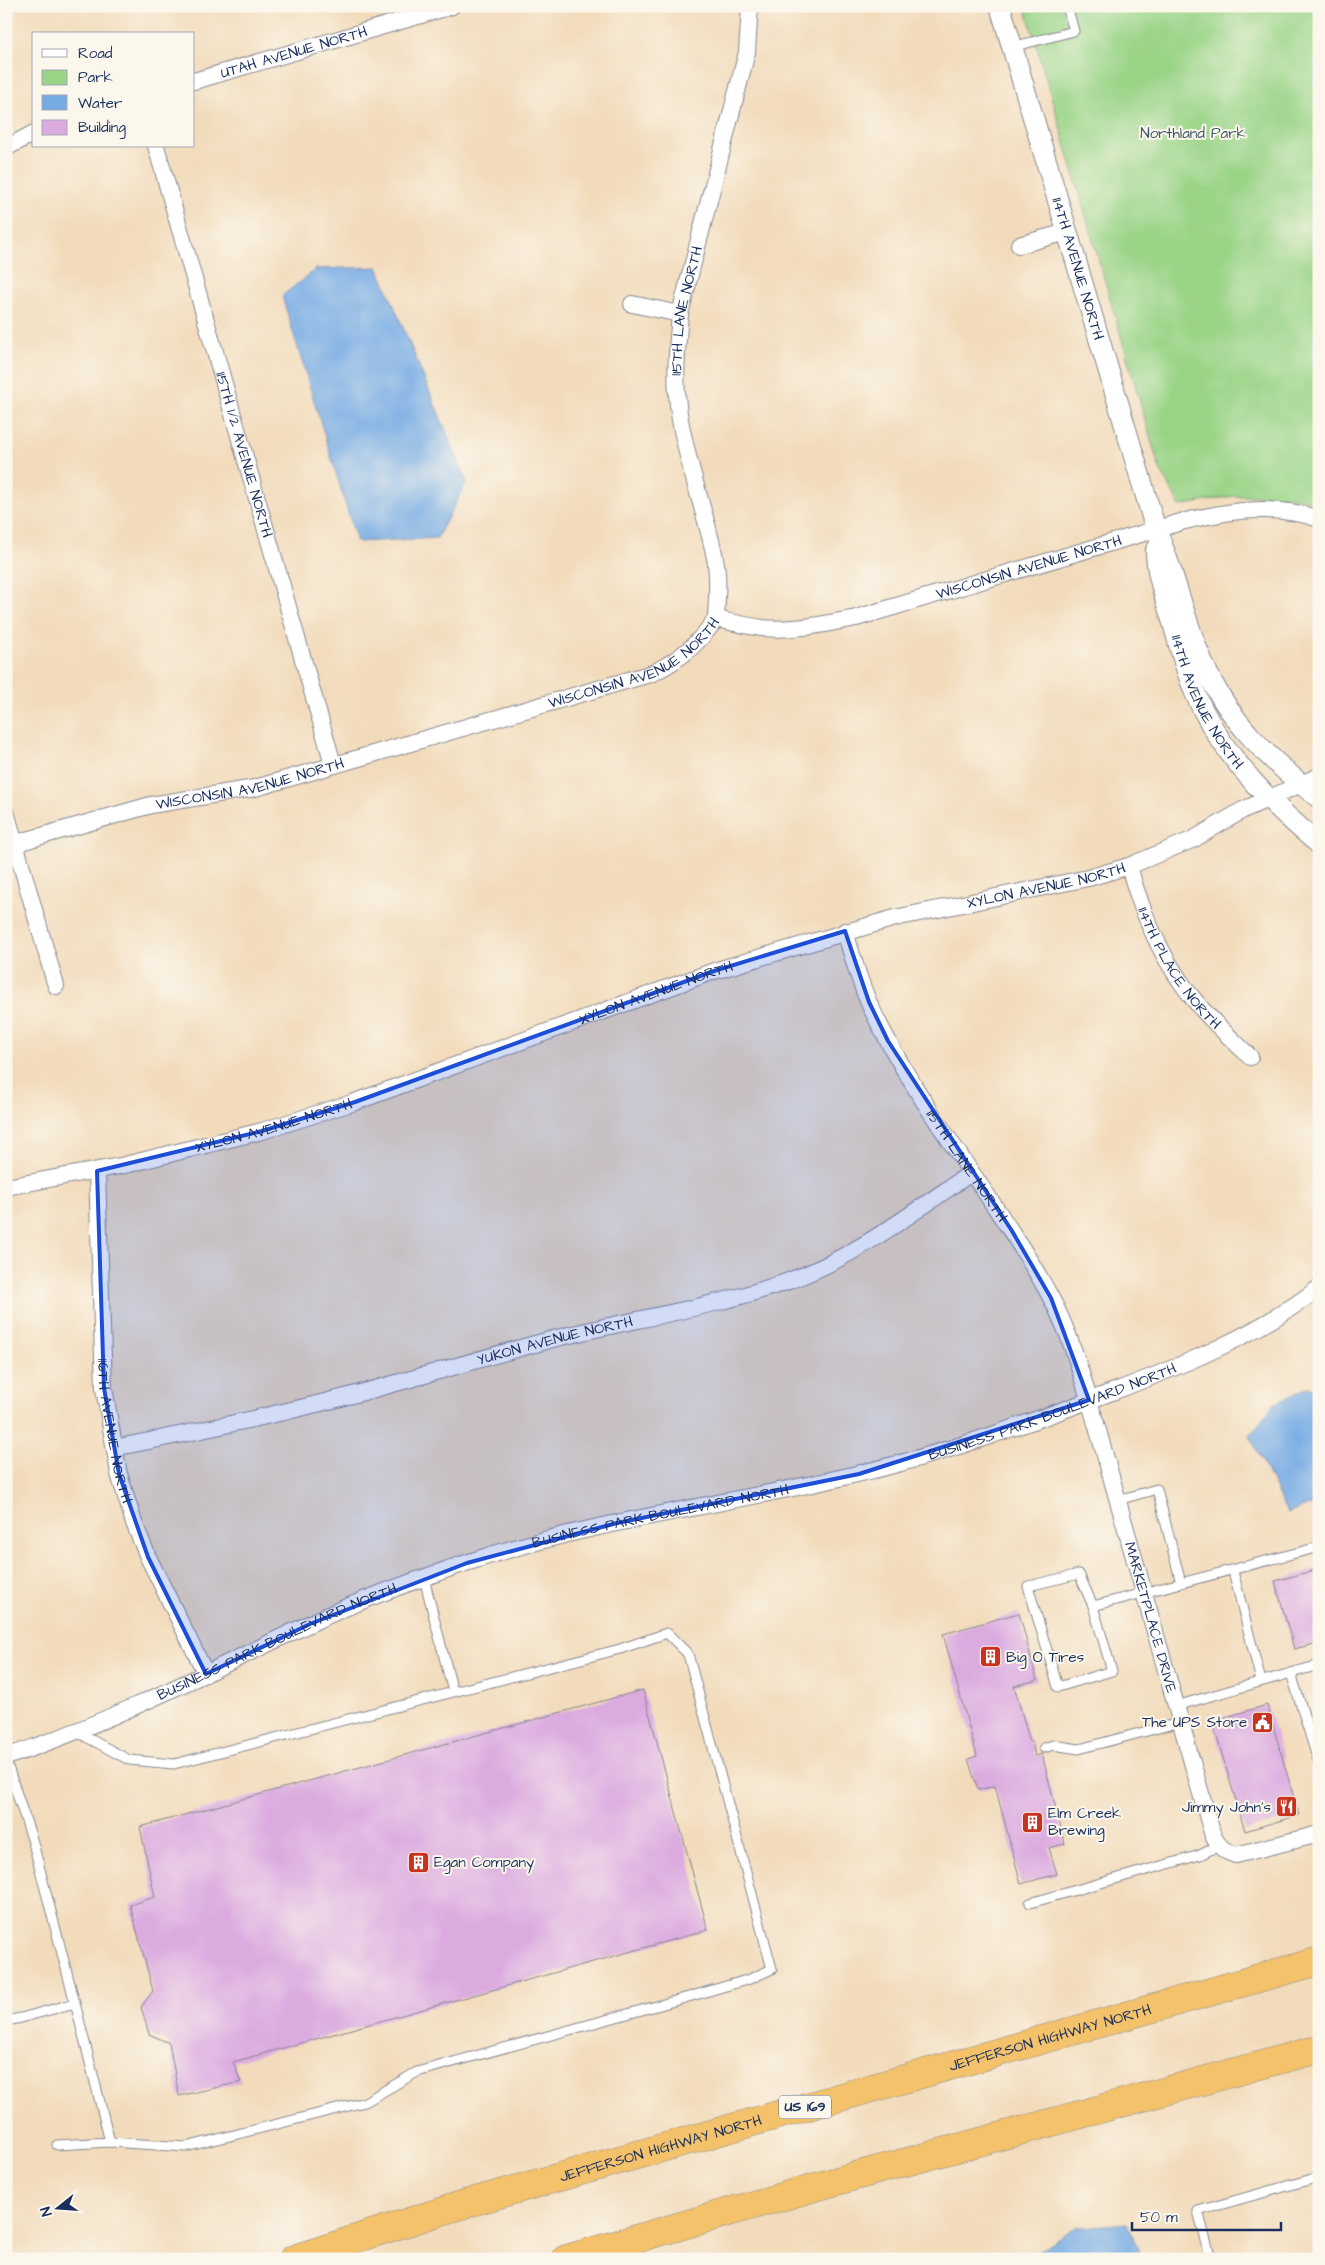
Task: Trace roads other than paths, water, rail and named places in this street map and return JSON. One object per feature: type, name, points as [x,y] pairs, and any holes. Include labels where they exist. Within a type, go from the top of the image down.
[{"type":"highway","name":"JEFFERSON HIGHWAY NORTH","points":[[293,2259],[461,2204],[1319,1961]]},
{"type":"highway","points":[[566,2259],[829,2184],[1319,2049]]},
{"type":"street","name":"UTAH AVENUE NORTH","points":[[195,80],[452,6]]},
{"type":"street","name":"115TH LANE NORTH","points":[[716,619],[718,586],[715,559],[684,442],[676,386],[676,355],[680,314],[747,52],[751,22],[750,6]]},
{"type":"street","name":"114TH AVENUE NORTH","points":[[1000,6],[1156,530],[1176,580],[1203,663],[1218,693],[1260,748],[1300,784],[1319,798]]},
{"type":"street","points":[[6,148],[32,134]]},
{"type":"street","name":"115TH 1/2 AVENUE NORTH","points":[[157,148],[333,764]]},
{"type":"street","points":[[1019,245],[1067,232]]},
{"type":"street","points":[[632,304],[680,314]]},
{"type":"street","name":"WISCONSIN AVENUE NORTH","points":[[11,844],[151,805],[255,788],[653,673],[679,659],[701,640],[716,619],[762,628],[795,628],[829,624],[1214,514],[1250,510],[1288,510],[1319,519]]},
{"type":"street","name":"114TH AVENUE NORTH","points":[[1156,530],[1156,557],[1160,579],[1190,679],[1202,709],[1246,776],[1268,799],[1319,844]]},
{"type":"street","name":"XYLON AVENUE NORTH","points":[[6,1187],[97,1171],[254,1133],[355,1102],[714,971],[845,931],[896,918],[1088,878],[1129,866],[1194,839],[1243,810],[1319,776]]},
{"type":"street","points":[[6,812],[11,844],[56,986]]},
{"type":"street","name":"114TH PLACE NORTH","points":[[1129,866],[1140,903],[1165,958],[1201,1008],[1250,1057]]},
{"type":"street","name":"115TH LANE NORTH","points":[[845,931],[855,966],[869,1002],[888,1041],[971,1173],[1012,1231],[1051,1298],[1079,1368],[1089,1400]]},
{"type":"street","name":"116TH AVENUE NORTH","points":[[97,1171],[104,1388],[114,1448],[125,1494],[148,1557],[206,1674]]},
{"type":"street","name":"YUKON AVENUE NORTH","points":[[114,1448],[341,1398],[532,1345],[723,1300],[783,1283],[839,1258],[900,1221],[971,1173]]},
{"type":"street","name":"BUSINESS PARK BOULEVARD NORTH","points":[[6,1759],[206,1674],[310,1624],[424,1578],[503,1552],[616,1523],[860,1474],[974,1440],[1162,1373],[1216,1349],[1317,1292]]},
{"type":"street","name":"MARKETPLACE DRIVE","points":[[1089,1400],[1213,1836],[1218,1846]]},
{"type":"street","points":[[1218,1846],[1236,1856],[1319,1834]]},
{"type":"lane","points":[[1012,47],[1074,31],[1067,6]]},
{"type":"lane","points":[[1118,1500],[1157,1489],[1181,1582]]},
{"type":"lane","points":[[1093,1606],[1319,1547]]},
{"type":"lane","points":[[1233,1571],[1261,1681]]},
{"type":"lane","points":[[1079,1574],[1093,1606],[1112,1671],[1058,1687],[1028,1586],[1079,1574]]},
{"type":"lane","points":[[424,1578],[453,1692]]},
{"type":"lane","points":[[57,2145],[110,2142],[186,2147],[365,2102],[417,2072],[750,1979],[772,1968],[688,1654],[667,1633],[620,1649],[174,1764],[129,1760],[75,1731]]},
{"type":"lane","points":[[1044,1748],[1053,1745],[1078,1749],[1179,1714],[1261,1681],[1319,1665]]},
{"type":"lane","points":[[1291,1673],[1319,1764]]},
{"type":"lane","points":[[6,1759],[32,1839],[110,2142]]},
{"type":"lane","points":[[1030,1903],[1200,1855],[1218,1846]]},
{"type":"lane","points":[[6,2020],[21,2018],[75,2002]]},
{"type":"lane","points":[[1211,2259],[1198,2211],[1319,2177]]},
{"type":"water","points":[[378,267],[467,482],[437,538],[357,542],[282,296],[316,269]]},
{"type":"water","points":[[1308,1387],[1319,1392],[1319,1502],[1287,1513],[1250,1436],[1274,1404]]},
{"type":"water","points":[[1128,2223],[1141,2259],[1031,2259],[1030,2256],[1073,2228]]},
{"type":"place","name":"Big O Tires","points":[[990,1657]]},
{"type":"place","name":"The UPS Store","points":[[1263,1722]]},
{"type":"place","name":"Jimmy John's","points":[[1287,1807]]},
{"type":"place","name":"Elm Creek Brewing","points":[[1032,1822]]},
{"type":"place","name":"Egan Company","points":[[418,1862]]},
{"type":"park label","name":"Northland Park","points":[[1193,133]]}]
